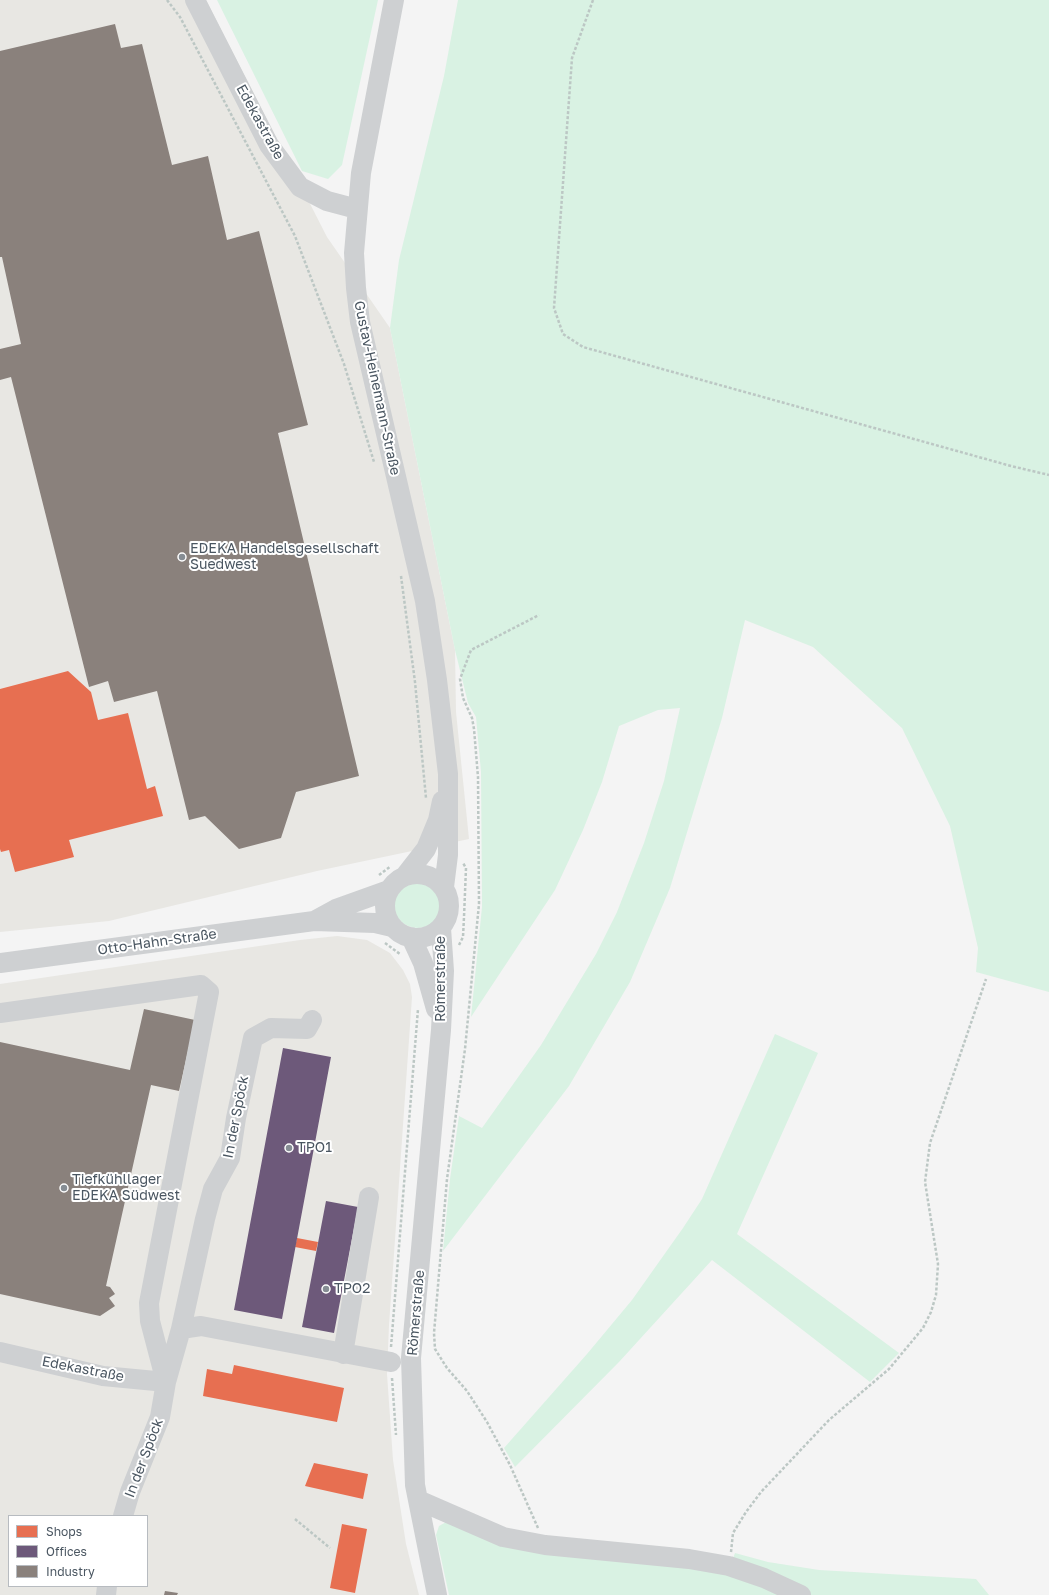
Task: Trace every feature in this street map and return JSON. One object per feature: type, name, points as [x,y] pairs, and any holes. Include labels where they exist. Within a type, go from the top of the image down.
[{"type":"street","name":"Edekastraße","points":[[195,0],[269,145],[300,187],[327,201],[357,209]]},
{"type":"street","name":"Gustav-Heinemann-Straße","points":[[394,0],[361,173],[354,253],[360,322],[425,601],[448,774],[448,855],[444,887]]},
{"type":"street","name":"Gustav-Heinemann-Straße","points":[[381,884],[396,881],[398,870],[426,849],[435,828],[448,774]]},
{"type":"street","points":[[398,870],[426,874],[436,879],[444,887],[448,897],[450,908],[447,918],[441,928],[427,936],[411,937]]},
{"type":"street","points":[[381,884],[387,917],[386,933]]},
{"type":"street","name":"Otto-Hahn-Straße","points":[[314,920],[381,884]]},
{"type":"street","name":"Otto-Hahn-Straße","points":[[0,963],[314,920],[375,923],[386,933],[401,934],[411,937]]},
{"type":"street","name":"Römerstraße","points":[[437,1595],[415,1485],[411,1358],[441,1030],[443,957],[441,928]]},
{"type":"street","name":"Römerstraße","points":[[411,937],[428,979],[441,1030]]},
{"type":"street","points":[[0,1013],[201,985],[209,992],[149,1303],[150,1320],[166,1382]]},
{"type":"street","name":"In der Spöck","points":[[123,1515],[130,1492],[160,1417],[166,1382],[181,1330],[205,1218],[213,1189],[230,1158],[236,1118],[253,1038],[271,1028],[307,1029],[312,1020]]},
{"type":"street","points":[[342,1354],[369,1196]]},
{"type":"street","points":[[181,1330],[201,1326],[342,1354],[391,1362]]},
{"type":"street","name":"Edekastraße","points":[[0,1352],[103,1376],[166,1382]]},
{"type":"street","points":[[418,1500],[503,1537],[545,1545],[690,1559],[729,1566],[764,1578],[801,1595]]},
{"type":"path","points":[[167,0],[180,17],[295,236],[344,364],[376,466]]},
{"type":"path","points":[[593,0],[572,58],[554,308],[563,334],[583,347],[1010,466],[1049,475]]},
{"type":"path","points":[[400,568],[415,682],[426,801]]},
{"type":"path","points":[[539,615],[471,650],[460,679],[462,698],[472,718],[474,729],[478,777],[479,904],[465,1049],[445,1194],[434,1333],[435,1349],[447,1368],[467,1391],[510,1465],[545,1545]]},
{"type":"path","points":[[443,957],[457,952],[463,937],[464,917],[466,868],[461,859],[448,855]]},
{"type":"path","points":[[381,884],[398,870]]},
{"type":"path","points":[[386,933],[403,958]]},
{"type":"path","points":[[729,1566],[733,1533],[761,1492],[829,1420],[889,1369],[923,1328],[931,1312],[936,1295],[938,1264],[925,1182],[930,1143],[986,979]]},
{"type":"path","points":[[396,1438],[391,1338],[418,1004]]},
{"type":"path","points":[[295,1519],[330,1548]]},
{"type":"shaded area","points":[[0,0],[206,0],[327,237],[390,328],[455,650],[456,712],[469,839],[317,871],[109,921],[0,932]]},
{"type":"shaded area","points":[[337,936],[367,940],[390,953],[403,970],[410,984],[412,997],[389,1325],[387,1374],[393,1460],[406,1544],[419,1595],[0,1595],[0,984],[300,940]]},
{"type":"green space","points":[[217,0],[378,0],[342,165],[328,179],[302,171]]},
{"type":"green space","points":[[458,0],[1049,0],[1049,992],[976,972],[978,948],[950,826],[902,728],[813,647],[745,620],[722,718],[670,888],[630,982],[569,1086],[443,1251],[450,1179],[459,1116],[482,1128],[541,1045],[596,954],[617,912],[644,843],[664,781],[680,708],[658,710],[619,726],[602,782],[583,830],[555,890],[471,1017],[482,907],[481,772],[476,717],[468,703],[455,650],[390,328],[399,260],[444,76]]},
{"type":"green space","points":[[418,878],[432,882],[439,889],[443,903],[439,917],[432,924],[418,928],[404,924],[397,917],[393,903],[397,889],[404,882]]},
{"type":"green space","points":[[775,1034],[818,1053],[737,1234],[899,1353],[870,1382],[712,1260],[619,1362],[515,1467],[504,1448],[587,1354],[632,1300],[702,1199]]},
{"type":"green space","points":[[448,1521],[688,1563],[797,1595],[449,1595],[436,1535],[439,1526]]},
{"type":"green space","points":[[735,1553],[768,1562],[819,1570],[976,1579],[989,1595],[810,1595],[732,1561]]},
{"type":"building: Shops","points":[[68,671],[91,692],[98,720],[128,713],[147,789],[155,786],[163,816],[69,840],[74,857],[15,872],[9,850],[1,852],[0,849],[0,689]]},
{"type":"building: Shops","points":[[297,1238],[318,1242],[316,1251],[295,1247]]},
{"type":"building: Shops","points":[[234,1365],[344,1388],[337,1422],[203,1396],[207,1369],[232,1374]]},
{"type":"building: Shops","points":[[314,1463],[368,1474],[363,1499],[305,1486]]},
{"type":"building: Shops","points":[[342,1524],[367,1529],[355,1593],[330,1588]]},
{"type":"building: Offices","name":"TPO1","points":[[283,1048],[331,1057],[282,1319],[234,1310]]},
{"type":"building: Offices","name":"TPO2","points":[[326,1201],[358,1207],[334,1333],[302,1327]]},
{"type":"building: Industry","name":"EDEKA Handelsgesellschaft Suedwest","points":[[115,24],[121,48],[142,44],[172,165],[208,156],[227,240],[259,231],[308,425],[278,433],[359,776],[296,792],[281,838],[239,849],[205,816],[189,820],[157,691],[114,702],[108,681],[89,687],[11,377],[0,380],[0,349],[21,344],[2,257],[0,257],[0,51]]},
{"type":"building: Industry","name":"Tiefkühllager EDEKA Südwest","points":[[144,1009],[195,1020],[179,1091],[151,1085],[106,1286],[110,1287],[115,1294],[109,1298],[115,1306],[100,1316],[0,1294],[0,1042],[130,1070]]},
{"type":"building: Industry","points":[[165,1591],[178,1593],[177,1595],[164,1595]]},
{"type":"place","name":"EDEKA Handelsgesellschaft Suedwest","points":[[182,557]]},
{"type":"place","name":"TPO1","points":[[289,1148]]},
{"type":"place","name":"Tiefkühllager EDEKA Südwest","points":[[64,1188]]},
{"type":"place","name":"TPO2","points":[[326,1289]]}]
